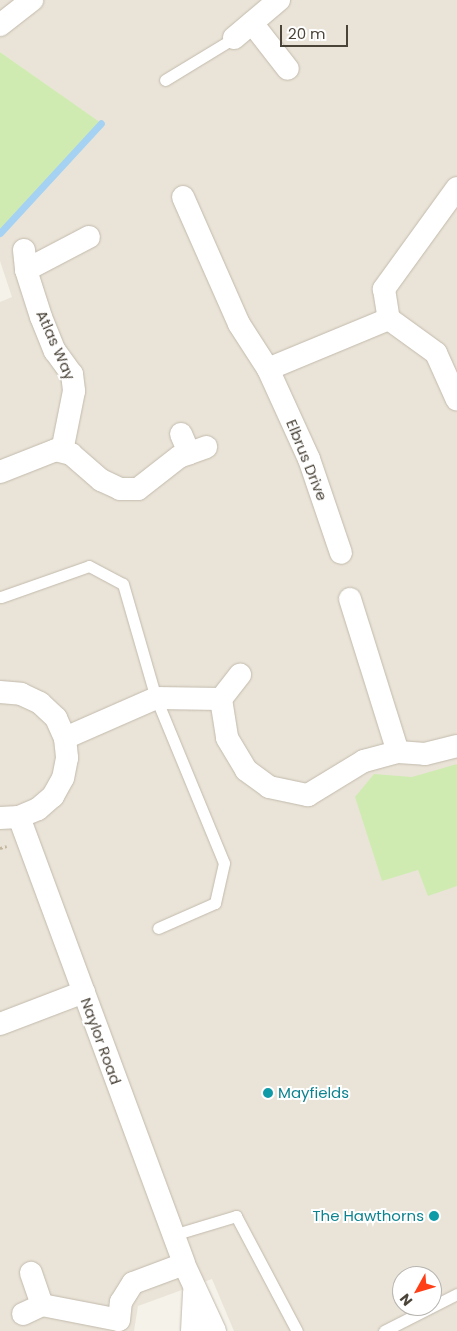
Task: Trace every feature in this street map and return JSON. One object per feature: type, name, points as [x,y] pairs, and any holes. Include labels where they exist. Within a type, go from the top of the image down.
[{"type":"street","points":[[0,25],[32,0]]},
{"type":"street","points":[[234,38],[279,0]]},
{"type":"street","points":[[252,23],[288,70]]},
{"type":"street","points":[[457,188],[384,289],[390,319],[436,353],[457,400]]},
{"type":"street","name":"Elbrus Drive","points":[[183,197],[239,324],[268,369],[309,459],[340,553]]},
{"type":"street","name":"Atlas Way","points":[[62,451],[74,391],[72,374],[55,351],[25,260],[89,237]]},
{"type":"street","points":[[268,369],[390,319]]},
{"type":"street","points":[[0,472],[56,450],[71,454],[101,480],[120,490],[138,489],[179,457],[192,444]]},
{"type":"street","points":[[350,599],[398,752]]},
{"type":"street","points":[[240,676],[221,699],[227,738],[246,770],[269,787],[308,795],[364,761],[398,752],[425,754],[457,746]]},
{"type":"street","points":[[0,692],[21,694],[40,703],[56,718],[65,738],[67,758],[63,778],[57,790],[38,809],[10,818]]},
{"type":"street","points":[[65,738],[156,698],[221,699]]},
{"type":"street","name":"Naylor Road","points":[[10,818],[84,992],[194,1290],[215,1331]]},
{"type":"street","points":[[0,1024],[84,992]]},
{"type":"street","points":[[31,1273],[32,1310],[118,1325],[120,1302],[133,1283],[184,1264]]},
{"type":"street","points":[[192,1331],[194,1290]]},
{"type":"lane","points":[[164,80],[234,38]]},
{"type":"lane","points":[[1,597],[89,566],[123,584],[156,698],[224,863],[215,903],[158,928]]},
{"type":"lane","points":[[173,1235],[236,1216],[297,1331]]},
{"type":"lane","points":[[384,1331],[457,1294]]},
{"type":"shaded area","points":[[0,0],[457,0],[457,1331],[234,1331],[212,1279],[138,1306],[134,1331],[0,1331],[0,302],[12,297],[0,261],[0,233],[100,123],[0,52]]},
{"type":"green space","points":[[0,52],[101,123],[0,233]]},
{"type":"green space","points":[[457,764],[457,886],[428,896],[418,870],[382,881],[355,797],[374,774],[412,777]]},
{"type":"waterway","points":[[0,233],[101,123]]},
{"type":"place","name":"Mayfields","points":[[268,1093]]},
{"type":"place","name":"The Hawthorns","points":[[434,1216]]}]
